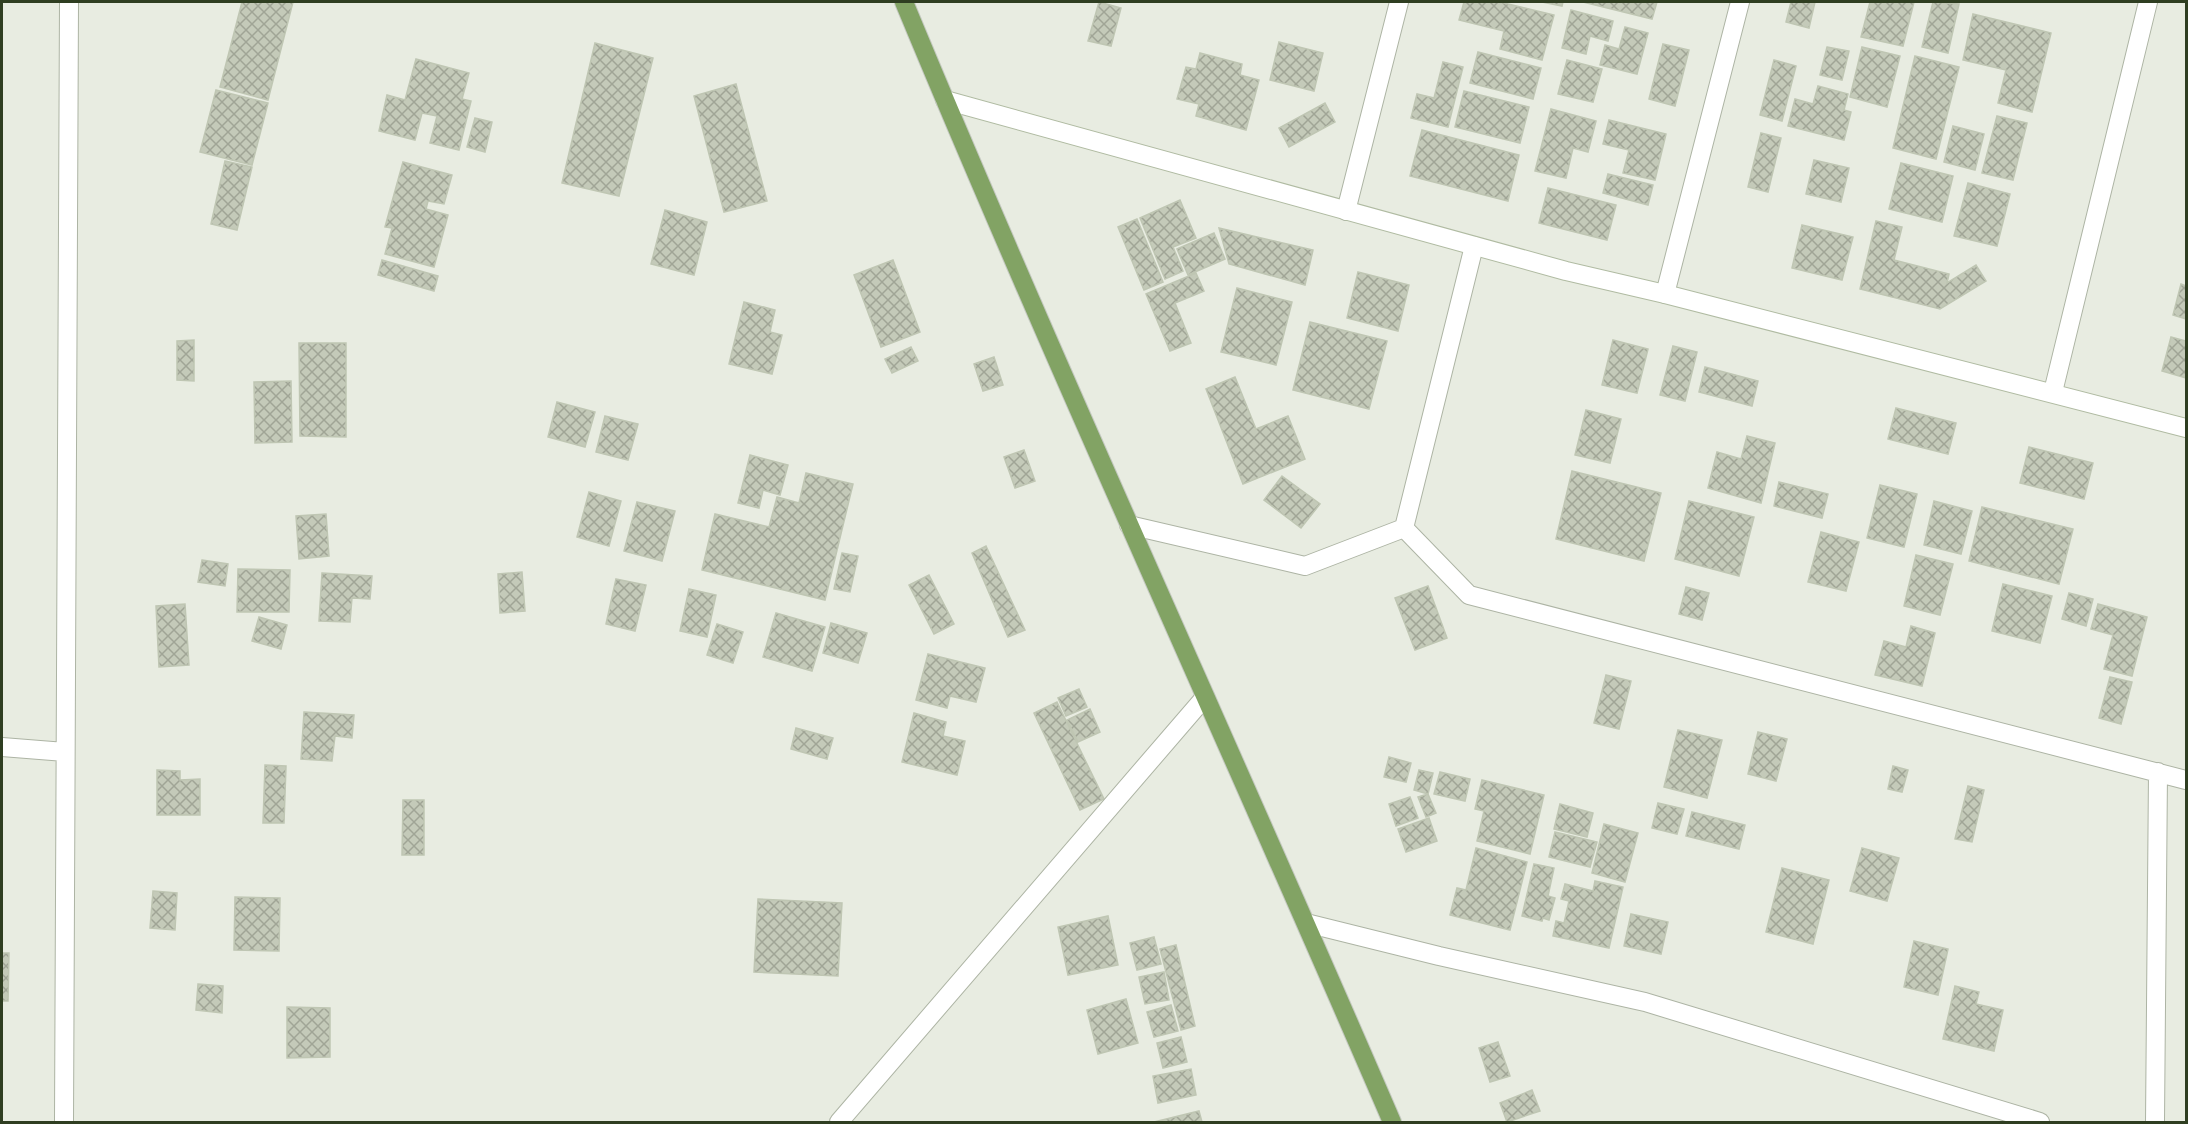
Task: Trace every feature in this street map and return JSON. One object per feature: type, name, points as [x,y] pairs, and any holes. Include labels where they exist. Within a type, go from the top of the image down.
[{"type":"main road","points":[[904,2],[1129,525],[1392,1122]]},
{"type":"street","points":[[64,1122],[69,2]]},
{"type":"street","points":[[1347,211],[1399,2]]},
{"type":"street","points":[[1665,294],[1740,2]]},
{"type":"street","points":[[2053,392],[2148,2]]},
{"type":"street","points":[[945,99],[1566,272],[1665,294],[2187,428]]},
{"type":"street","points":[[1404,528],[1474,246]]},
{"type":"street","points":[[1129,525],[1305,566],[1404,528]]},
{"type":"street","points":[[1404,528],[1469,595],[2187,780]]},
{"type":"street","points":[[839,1122],[1205,698]]},
{"type":"street","points":[[2,747],[65,752]]},
{"type":"street","points":[[2154,1122],[2158,772]]},
{"type":"street","points":[[1306,923],[1439,956],[1645,1002],[2040,1122]]},
{"type":"building","points":[[242,2],[293,2],[268,100],[220,87]]},
{"type":"building","points":[[1099,2],[1121,8],[1111,46],[1088,41]]},
{"type":"building","points":[[1464,2],[1500,2],[1554,15],[1542,60],[1500,49],[1504,31],[1459,20]]},
{"type":"building","points":[[1542,2],[1563,2],[1562,6]]},
{"type":"building","points":[[1583,2],[1657,2],[1652,19]]},
{"type":"building","points":[[1791,2],[1815,2],[1809,28],[1786,22]]},
{"type":"building","points":[[1870,2],[1914,2],[1903,46],[1861,37]]},
{"type":"building","points":[[1933,2],[1959,4],[1948,53],[1922,47]]},
{"type":"building","points":[[1571,10],[1613,21],[1608,41],[1590,36],[1586,54],[1562,48]]},
{"type":"building","points":[[1973,14],[2051,33],[2032,112],[1998,103],[2006,70],[1963,60]]},
{"type":"building","points":[[1625,27],[1648,33],[1637,74],[1600,65],[1605,45],[1619,49]]},
{"type":"building","points":[[1279,42],[1323,53],[1314,91],[1270,80]]},
{"type":"building","points":[[595,43],[653,58],[619,196],[562,183]]},
{"type":"building","points":[[1663,44],[1689,50],[1675,106],[1649,99]]},
{"type":"building","points":[[1827,47],[1849,51],[1842,80],[1820,75]]},
{"type":"building","points":[[1862,47],[1900,56],[1887,107],[1850,97]]},
{"type":"building","points":[[1478,52],[1541,68],[1533,99],[1470,83]]},
{"type":"building","points":[[1200,53],[1242,64],[1240,75],[1259,80],[1246,130],[1196,116],[1199,104],[1177,99],[1186,67],[1196,69]]},
{"type":"building","points":[[1915,56],[1959,67],[1936,159],[1893,148]]},
{"type":"building","points":[[416,59],[469,73],[462,99],[471,101],[459,150],[430,143],[437,116],[422,113],[415,140],[379,131],[387,95],[405,100]]},
{"type":"building","points":[[1567,60],[1602,69],[1593,102],[1558,94]]},
{"type":"building","points":[[1774,60],[1796,66],[1782,121],[1760,115]]},
{"type":"building","points":[[1443,62],[1463,67],[1448,127],[1411,118],[1417,94],[1434,98]]},
{"type":"building","points":[[736,84],[767,201],[724,212],[694,96]]},
{"type":"building","points":[[1818,86],[1848,94],[1844,110],[1851,112],[1844,140],[1788,126],[1795,99],[1813,104]]},
{"type":"building","points":[[216,90],[268,103],[252,165],[200,152]]},
{"type":"building","points":[[1464,91],[1529,107],[1520,143],[1455,127]]},
{"type":"building","points":[[1325,103],[1335,122],[1289,147],[1279,128]]},
{"type":"building","points":[[1551,109],[1596,121],[1588,152],[1573,148],[1566,178],[1535,171]]},
{"type":"building","points":[[1997,116],[2027,123],[2013,180],[1982,173]]},
{"type":"building","points":[[475,118],[492,122],[485,152],[467,147]]},
{"type":"building","points":[[1609,120],[1666,134],[1655,180],[1623,173],[1629,150],[1603,144]]},
{"type":"building","points":[[1953,126],[1984,134],[1975,170],[1944,162]]},
{"type":"building","points":[[1422,130],[1519,155],[1508,201],[1410,176]]},
{"type":"building","points":[[1761,133],[1781,138],[1768,192],[1748,187]]},
{"type":"building","points":[[1814,160],[1849,168],[1841,202],[1806,194]]},
{"type":"building","points":[[225,161],[252,167],[237,230],[211,224]]},
{"type":"building","points":[[403,162],[452,175],[444,204],[428,201],[426,209],[448,215],[434,267],[385,254],[392,228],[385,227]]},
{"type":"building","points":[[1901,163],[1953,176],[1942,222],[1889,209]]},
{"type":"building","points":[[1608,174],[1653,185],[1648,205],[1603,193]]},
{"type":"building","points":[[1968,183],[2010,194],[1997,246],[1954,236]]},
{"type":"building","points":[[1548,188],[1616,205],[1607,240],[1539,223]]},
{"type":"building","points":[[1180,200],[1196,238],[1173,247],[1183,271],[1165,279],[1140,218]]},
{"type":"building","points":[[665,210],[707,222],[694,275],[651,264]]},
{"type":"building","points":[[1137,219],[1163,282],[1144,290],[1118,227]]},
{"type":"building","points":[[1876,221],[1902,227],[1894,260],[1949,274],[1947,283],[1976,265],[1986,281],[1940,309],[1860,289]]},
{"type":"building","points":[[1802,225],[1853,237],[1842,280],[1792,268]]},
{"type":"building","points":[[1219,228],[1313,250],[1305,285],[1229,264]]},
{"type":"building","points":[[1214,233],[1225,259],[1188,275],[1177,249]]},
{"type":"building","points":[[382,260],[438,276],[434,291],[378,275]]},
{"type":"building","points":[[893,260],[920,332],[881,347],[854,275]]},
{"type":"building","points":[[1358,272],[1409,285],[1398,331],[1347,318]]},
{"type":"building","points":[[1196,273],[1204,291],[1175,303],[1191,343],[1170,351],[1146,294]]},
{"type":"building","points":[[2181,284],[2186,286],[2186,319],[2173,315]]},
{"type":"building","points":[[1237,288],[1292,302],[1276,365],[1221,352]]},
{"type":"building","points":[[744,302],[775,310],[770,332],[782,335],[772,374],[729,364]]},
{"type":"building","points":[[1310,322],[1387,341],[1369,409],[1293,390]]},
{"type":"building","points":[[2171,337],[2186,341],[2186,378],[2162,371]]},
{"type":"building","points":[[194,340],[194,381],[177,380],[177,341]]},
{"type":"building","points":[[1613,340],[1648,349],[1637,393],[1602,385]]},
{"type":"building","points":[[299,343],[346,343],[346,437],[300,436]]},
{"type":"building","points":[[1673,346],[1697,352],[1685,401],[1660,395]]},
{"type":"building","points":[[911,347],[918,361],[892,373],[885,359]]},
{"type":"building","points":[[994,357],[1003,385],[983,391],[974,364]]},
{"type":"building","points":[[1705,367],[1758,381],[1752,406],[1699,392]]},
{"type":"building","points":[[1235,377],[1256,429],[1288,416],[1305,459],[1243,484],[1206,389]]},
{"type":"building","points":[[291,381],[292,442],[255,443],[254,382]]},
{"type":"building","points":[[557,402],[595,412],[585,447],[548,437]]},
{"type":"building","points":[[1896,408],[1956,423],[1948,454],[1888,439]]},
{"type":"building","points":[[1586,410],[1621,419],[1610,463],[1575,455]]},
{"type":"building","points":[[605,416],[638,424],[628,460],[596,452]]},
{"type":"building","points":[[1747,436],[1775,443],[1761,503],[1708,488],[1717,452],[1741,459]]},
{"type":"building","points":[[2029,447],[2093,463],[2084,499],[2020,483]]},
{"type":"building","points":[[1024,450],[1035,481],[1015,488],[1004,457]]},
{"type":"building","points":[[750,455],[788,465],[780,495],[763,490],[759,508],[738,503]]},
{"type":"building","points":[[1572,471],[1661,493],[1644,561],[1556,539]]},
{"type":"building","points":[[806,473],[853,484],[825,600],[702,570],[715,514],[769,527],[777,497],[799,503]]},
{"type":"building","points":[[1282,476],[1320,504],[1301,528],[1264,500]]},
{"type":"building","points":[[1779,482],[1828,494],[1822,518],[1774,506]]},
{"type":"building","points":[[1880,485],[1917,494],[1904,547],[1867,538]]},
{"type":"building","points":[[589,492],[621,501],[609,546],[577,537]]},
{"type":"building","points":[[1689,501],[1754,517],[1739,576],[1675,559]]},
{"type":"building","points":[[1934,501],[1972,511],[1961,554],[1924,545]]},
{"type":"building","points":[[637,502],[675,511],[662,561],[624,551]]},
{"type":"building","points":[[1982,507],[2073,529],[2059,584],[1969,561]]},
{"type":"building","points":[[326,514],[329,556],[299,559],[296,516]]},
{"type":"building","points":[[1821,532],[1859,542],[1846,591],[1808,582]]},
{"type":"building","points":[[986,546],[1025,630],[1008,637],[972,553]]},
{"type":"building","points":[[842,553],[858,556],[850,592],[834,589]]},
{"type":"building","points":[[1916,555],[1953,564],[1940,615],[1904,606]]},
{"type":"building","points":[[202,560],[228,564],[225,586],[198,582]]},
{"type":"building","points":[[238,569],[290,570],[289,612],[237,612]]},
{"type":"building","points":[[522,572],[525,611],[500,613],[498,574]]},
{"type":"building","points":[[322,573],[372,576],[370,599],[352,598],[350,622],[319,621]]},
{"type":"building","points":[[929,575],[954,624],[934,634],[909,585]]},
{"type":"building","points":[[616,579],[646,585],[635,631],[606,624]]},
{"type":"building","points":[[2003,584],[2052,596],[2040,643],[1992,631]]},
{"type":"building","points":[[1428,586],[1447,638],[1415,650],[1395,598]]},
{"type":"building","points":[[1686,587],[1709,593],[1702,620],[1679,614]]},
{"type":"building","points":[[689,589],[716,595],[707,637],[680,631]]},
{"type":"building","points":[[2069,593],[2093,599],[2086,626],[2062,619]]},
{"type":"building","points":[[185,604],[189,665],[159,667],[156,606]]},
{"type":"building","points":[[2098,604],[2147,617],[2132,676],[2104,669],[2113,635],[2091,629]]},
{"type":"building","points":[[776,613],[825,627],[812,671],[763,657]]},
{"type":"building","points":[[259,617],[287,625],[281,649],[252,641]]},
{"type":"building","points":[[831,623],[867,633],[858,663],[823,653]]},
{"type":"building","points":[[717,624],[743,632],[733,663],[707,655]]},
{"type":"building","points":[[1911,626],[1935,633],[1922,686],[1875,675],[1884,641],[1906,647]]},
{"type":"building","points":[[928,654],[985,668],[976,702],[950,696],[947,708],[916,700]]},
{"type":"building","points":[[1606,675],[1631,681],[1619,729],[1594,723]]},
{"type":"building","points":[[2110,677],[2132,682],[2121,724],[2099,718]]},
{"type":"building","points":[[1079,689],[1087,707],[1066,716],[1058,698]]},
{"type":"building","points":[[1057,702],[1104,799],[1080,810],[1034,713]]},
{"type":"building","points":[[1090,709],[1100,732],[1078,742],[1067,720]]},
{"type":"building","points":[[304,712],[354,715],[352,738],[335,736],[332,761],[301,759]]},
{"type":"building","points":[[914,713],[946,722],[943,736],[965,741],[957,775],[902,762]]},
{"type":"building","points":[[796,728],[833,738],[827,759],[791,749]]},
{"type":"building","points":[[1678,730],[1722,740],[1707,798],[1664,787]]},
{"type":"building","points":[[1758,732],[1787,739],[1776,781],[1748,774]]},
{"type":"building","points":[[1389,757],[1411,763],[1406,782],[1384,777]]},
{"type":"building","points":[[265,765],[286,766],[284,823],[263,823]]},
{"type":"building","points":[[1893,766],[1908,770],[1902,792],[1888,789]]},
{"type":"building","points":[[157,770],[180,771],[180,780],[200,779],[200,815],[157,815]]},
{"type":"building","points":[[1419,770],[1433,773],[1428,794],[1414,790]]},
{"type":"building","points":[[1440,772],[1470,779],[1465,801],[1434,794]]},
{"type":"building","points":[[1482,780],[1544,795],[1530,854],[1477,841],[1484,811],[1475,809]]},
{"type":"building","points":[[1968,786],[1984,790],[1972,842],[1955,839]]},
{"type":"building","points":[[1428,794],[1436,813],[1426,817],[1418,797]]},
{"type":"building","points":[[1410,797],[1418,818],[1396,826],[1389,804]]},
{"type":"building","points":[[403,800],[424,800],[424,855],[402,855]]},
{"type":"building","points":[[1658,803],[1684,809],[1677,834],[1652,828]]},
{"type":"building","points":[[1560,804],[1593,813],[1587,837],[1554,829]]},
{"type":"building","points":[[1692,812],[1745,825],[1739,849],[1686,836]]},
{"type":"building","points":[[1429,818],[1437,841],[1406,852],[1398,829]]},
{"type":"building","points":[[1604,824],[1638,833],[1625,882],[1592,873]]},
{"type":"building","points":[[1555,832],[1597,842],[1590,867],[1549,857]]},
{"type":"building","points":[[1476,848],[1527,862],[1510,930],[1450,915],[1457,888],[1466,890]]},
{"type":"building","points":[[1862,848],[1899,858],[1887,901],[1850,891]]},
{"type":"building","points":[[1534,864],[1554,868],[1548,896],[1555,898],[1549,920],[1543,918],[1542,921],[1522,916]]},
{"type":"building","points":[[1782,868],[1829,880],[1813,944],[1766,932]]},
{"type":"building","points":[[1595,881],[1623,887],[1609,948],[1553,936],[1556,921],[1564,923],[1569,901],[1561,899],[1565,884],[1593,891]]},
{"type":"building","points":[[153,891],[177,893],[175,930],[150,928]]},
{"type":"building","points":[[235,897],[280,898],[279,951],[234,950]]},
{"type":"building","points":[[758,899],[842,903],[838,976],[754,972]]},
{"type":"building","points":[[1631,914],[1668,922],[1661,954],[1624,946]]},
{"type":"building","points":[[1108,916],[1118,965],[1068,975],[1058,927]]},
{"type":"building","points":[[1154,937],[1161,964],[1137,970],[1130,943]]},
{"type":"building","points":[[1914,941],[1948,949],[1938,995],[1904,987]]},
{"type":"building","points":[[1176,945],[1195,1026],[1181,1030],[1160,949]]},
{"type":"building","points":[[2,953],[9,953],[8,1001],[2,1001]]},
{"type":"building","points":[[1164,972],[1169,1000],[1145,1004],[1139,977]]},
{"type":"building","points":[[198,984],[223,986],[222,1013],[196,1010]]},
{"type":"building","points":[[1955,986],[1979,992],[1976,1004],[2003,1010],[1994,1051],[1943,1039]]},
{"type":"building","points":[[1126,999],[1138,1043],[1098,1054],[1087,1010]]},
{"type":"building","points":[[1171,1005],[1178,1031],[1154,1037],[1147,1012]]},
{"type":"building","points":[[287,1007],[330,1008],[330,1057],[287,1058]]},
{"type":"building","points":[[1181,1037],[1187,1062],[1163,1068],[1157,1043]]},
{"type":"building","points":[[1498,1042],[1510,1076],[1490,1082],[1479,1048]]},
{"type":"building","points":[[1191,1069],[1196,1095],[1158,1103],[1153,1076]]},
{"type":"building","points":[[1532,1090],[1540,1111],[1507,1122],[1500,1103]]},
{"type":"building","points":[[1199,1111],[1202,1122],[1154,1122]]}]
